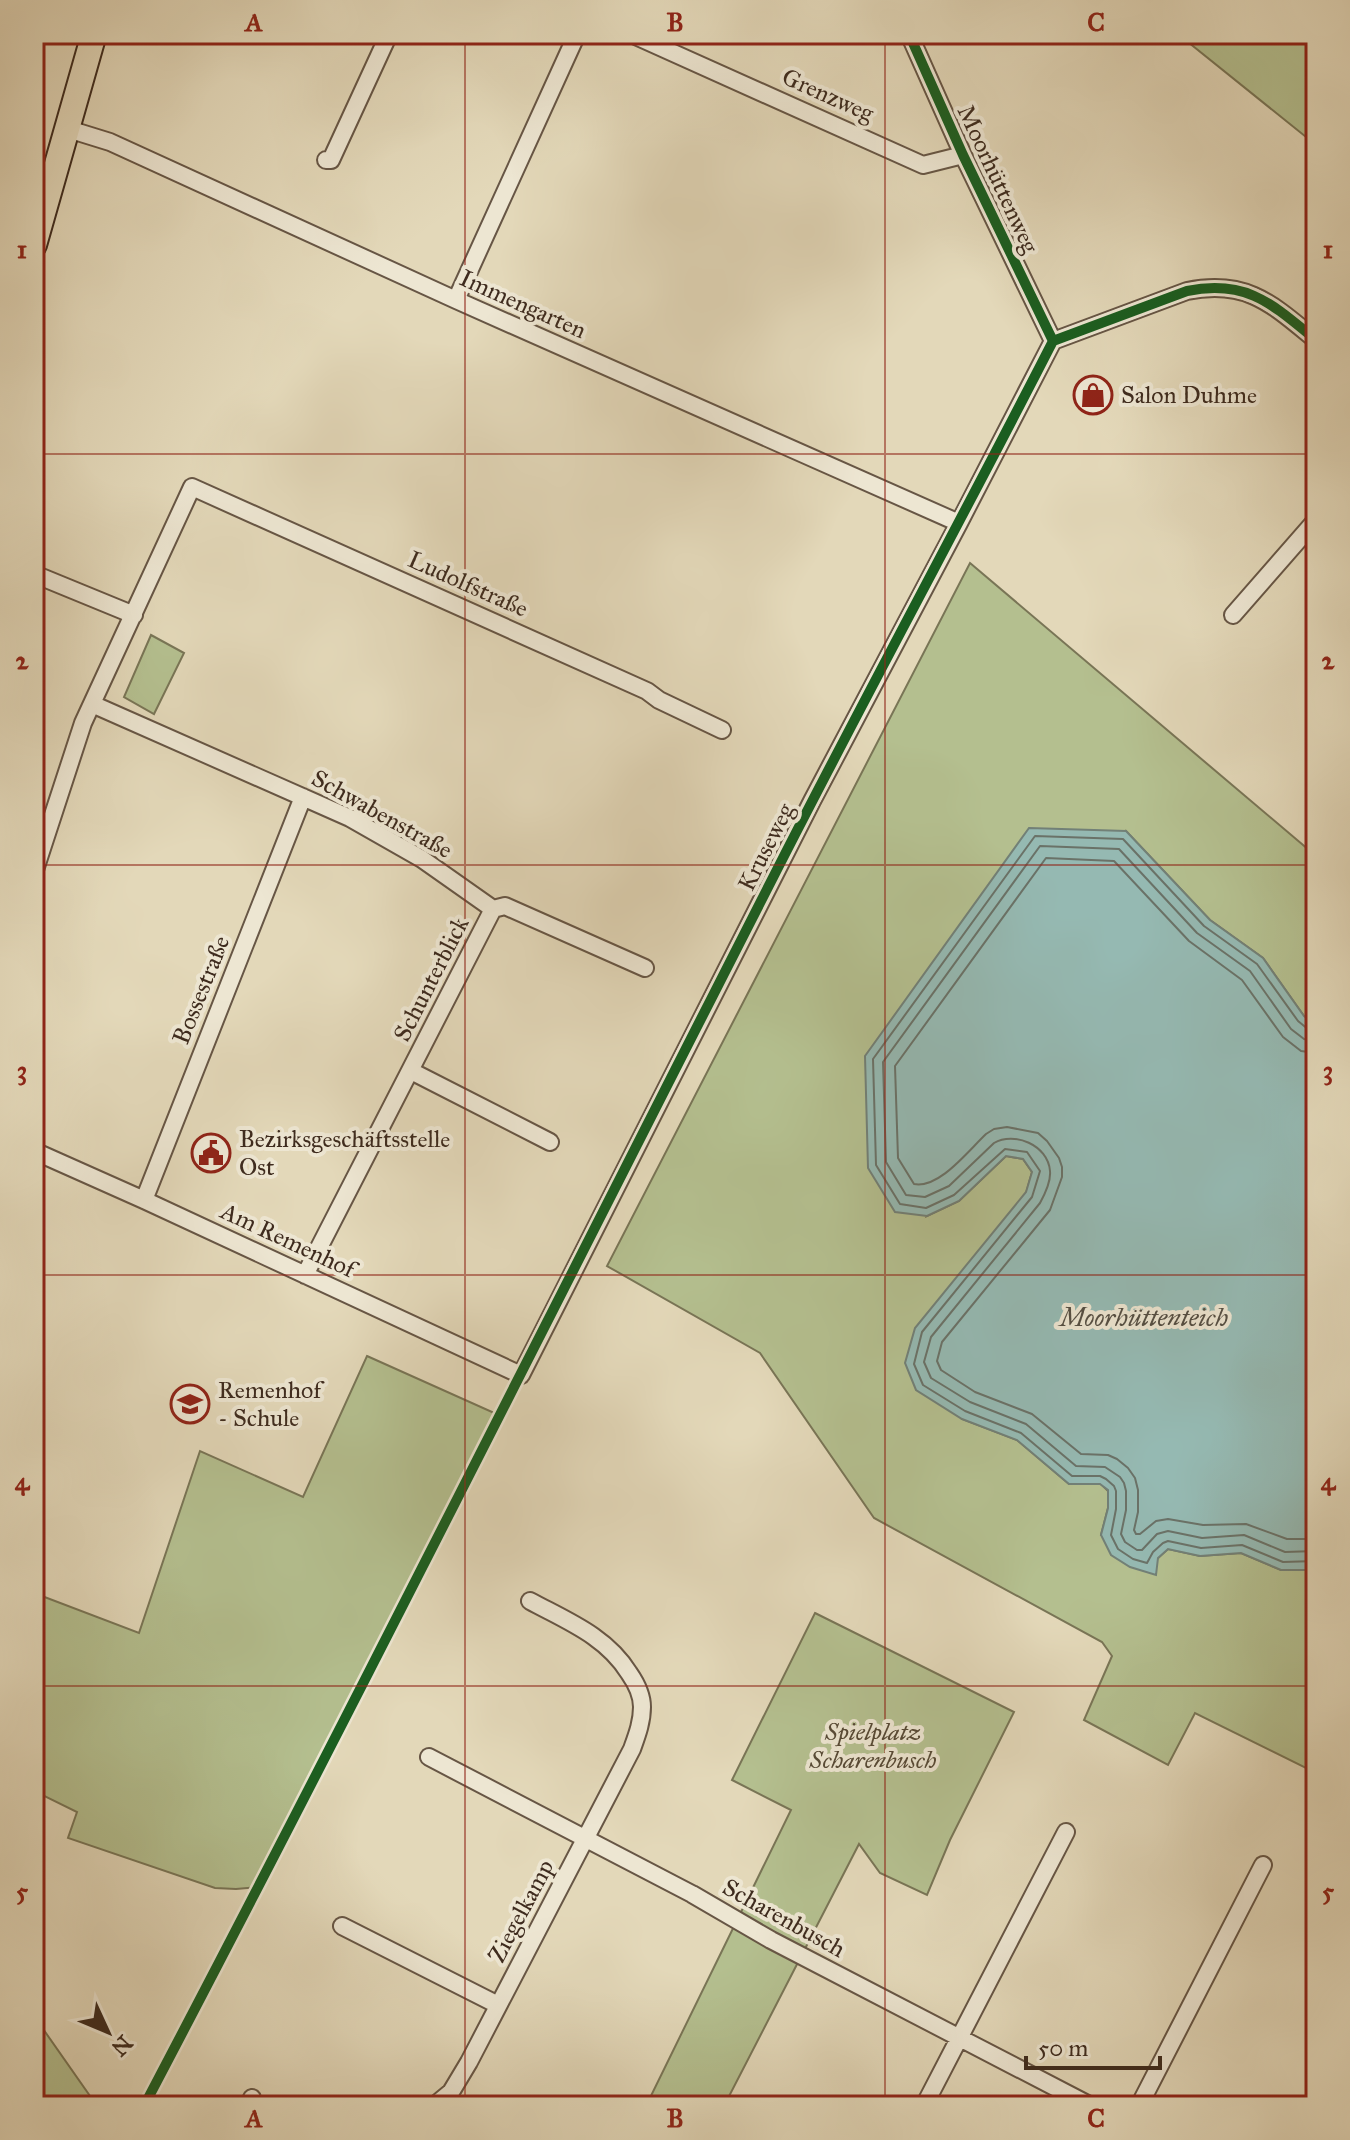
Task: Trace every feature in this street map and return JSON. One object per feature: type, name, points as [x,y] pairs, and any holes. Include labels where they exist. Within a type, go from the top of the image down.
[{"type":"main road","points":[[34,245],[94,34]]},
{"type":"street","points":[[326,160],[331,160],[389,34]]},
{"type":"street","points":[[456,300],[577,34]]},
{"type":"street","name":"Grenzweg","points":[[631,34],[923,165],[963,155]]},
{"type":"street","name":"Moorhüttenweg","points":[[909,34],[963,155],[1053,341]]},
{"type":"street","name":"Immengarten","points":[[68,129],[110,142],[456,300],[959,523]]},
{"type":"street","points":[[1053,341],[1205,287],[1225,287],[1252,293],[1277,307],[1316,340]]},
{"type":"street","name":"Kruseweg","points":[[521,1375],[812,801],[1053,341]]},
{"type":"street","name":"Ludolfstraße","points":[[134,615],[192,487],[647,691],[659,700],[722,730]]},
{"type":"street","points":[[1233,615],[1316,520]]},
{"type":"street","points":[[34,574],[134,615],[83,723],[34,873]]},
{"type":"street","name":"Schwabenstraße","points":[[92,704],[350,818],[422,859],[493,909],[505,906],[645,968]]},
{"type":"street","name":"Bossestraße","points":[[144,1200],[303,797]]},
{"type":"street","name":"Schunterblick","points":[[305,1275],[493,909]]},
{"type":"street","name":"Schunterblick","points":[[411,1071],[550,1142]]},
{"type":"street","name":"Am Remenhof","points":[[34,1151],[521,1375]]},
{"type":"street","name":"Ziegelkamp","points":[[434,2106],[451,2092],[498,2005],[632,1749],[640,1724],[643,1703],[637,1684],[611,1648],[595,1635],[530,1601]]},
{"type":"street","points":[[429,1757],[586,1838]]},
{"type":"street","points":[[924,2106],[1066,1832]]},
{"type":"street","name":"Scharenbusch","points":[[586,1838],[771,1940],[1091,2106]]},
{"type":"street","points":[[1139,2106],[1263,1865]]},
{"type":"street","points":[[342,1926],[498,2005]]},
{"type":"green space","points":[[1178,34],[1316,34],[1316,145]]},
{"type":"green space","points":[[970,563],[1316,856],[1316,1025],[1304,1016],[1263,958],[1210,920],[1126,831],[927,1216],[959,1201],[1006,1156],[1023,1159],[1032,1172],[962,1419],[1017,1440],[1069,1484],[1101,1484],[1108,1491],[1108,1508],[1101,1535],[1158,1558],[1168,1549],[1200,1556],[1241,1553],[1281,1570],[1316,1570],[1316,1773],[1195,1713],[1168,1765],[1084,1720],[1112,1656],[1102,1642],[874,1518],[760,1353],[607,1266]]},
{"type":"green space","points":[[151,635],[184,653],[154,714],[124,697]]},
{"type":"green space","points":[[367,1356],[501,1416],[258,1887],[215,1888],[68,1838],[77,1812],[34,1791],[34,1593],[139,1633],[200,1451],[303,1497]]},
{"type":"green space","name":"Spielplatz Scharenbusch","points":[[815,1613],[1014,1712],[950,1840],[927,1895],[880,1873],[859,1844],[724,2106],[646,2106],[791,1810],[732,1780]]},
{"type":"green space","points":[[34,2016],[97,2106],[48,2106],[34,2087]]},
{"type":"water","name":"Moorhüttenteich","points":[[1029,828],[1126,831],[1210,920],[1263,958],[1304,1016],[1316,1025],[1316,1570],[1281,1570],[1241,1553],[1200,1556],[1168,1549],[1158,1558],[1156,1575],[1130,1567],[1111,1555],[1101,1535],[1108,1508],[1108,1490],[1100,1484],[1069,1484],[1017,1440],[962,1419],[916,1390],[905,1363],[915,1328],[1026,1192],[1032,1172],[1023,1159],[1006,1156],[959,1201],[927,1216],[895,1212],[868,1168],[865,1056]]},
{"type":"cycle path","points":[[909,34],[963,155],[1053,341]]},
{"type":"cycle path","points":[[1053,341],[1187,291],[1208,288],[1243,292],[1258,298],[1286,315],[1316,340]]},
{"type":"cycle path","points":[[144,2106],[785,854],[1053,341]]},
{"type":"place","name":"Salon Duhme","points":[[1093,395]]},
{"type":"place","name":"Bezirksgeschäftsstelle Ost","points":[[211,1153]]},
{"type":"place","name":"Remenhof - Schule","points":[[190,1404]]}]
